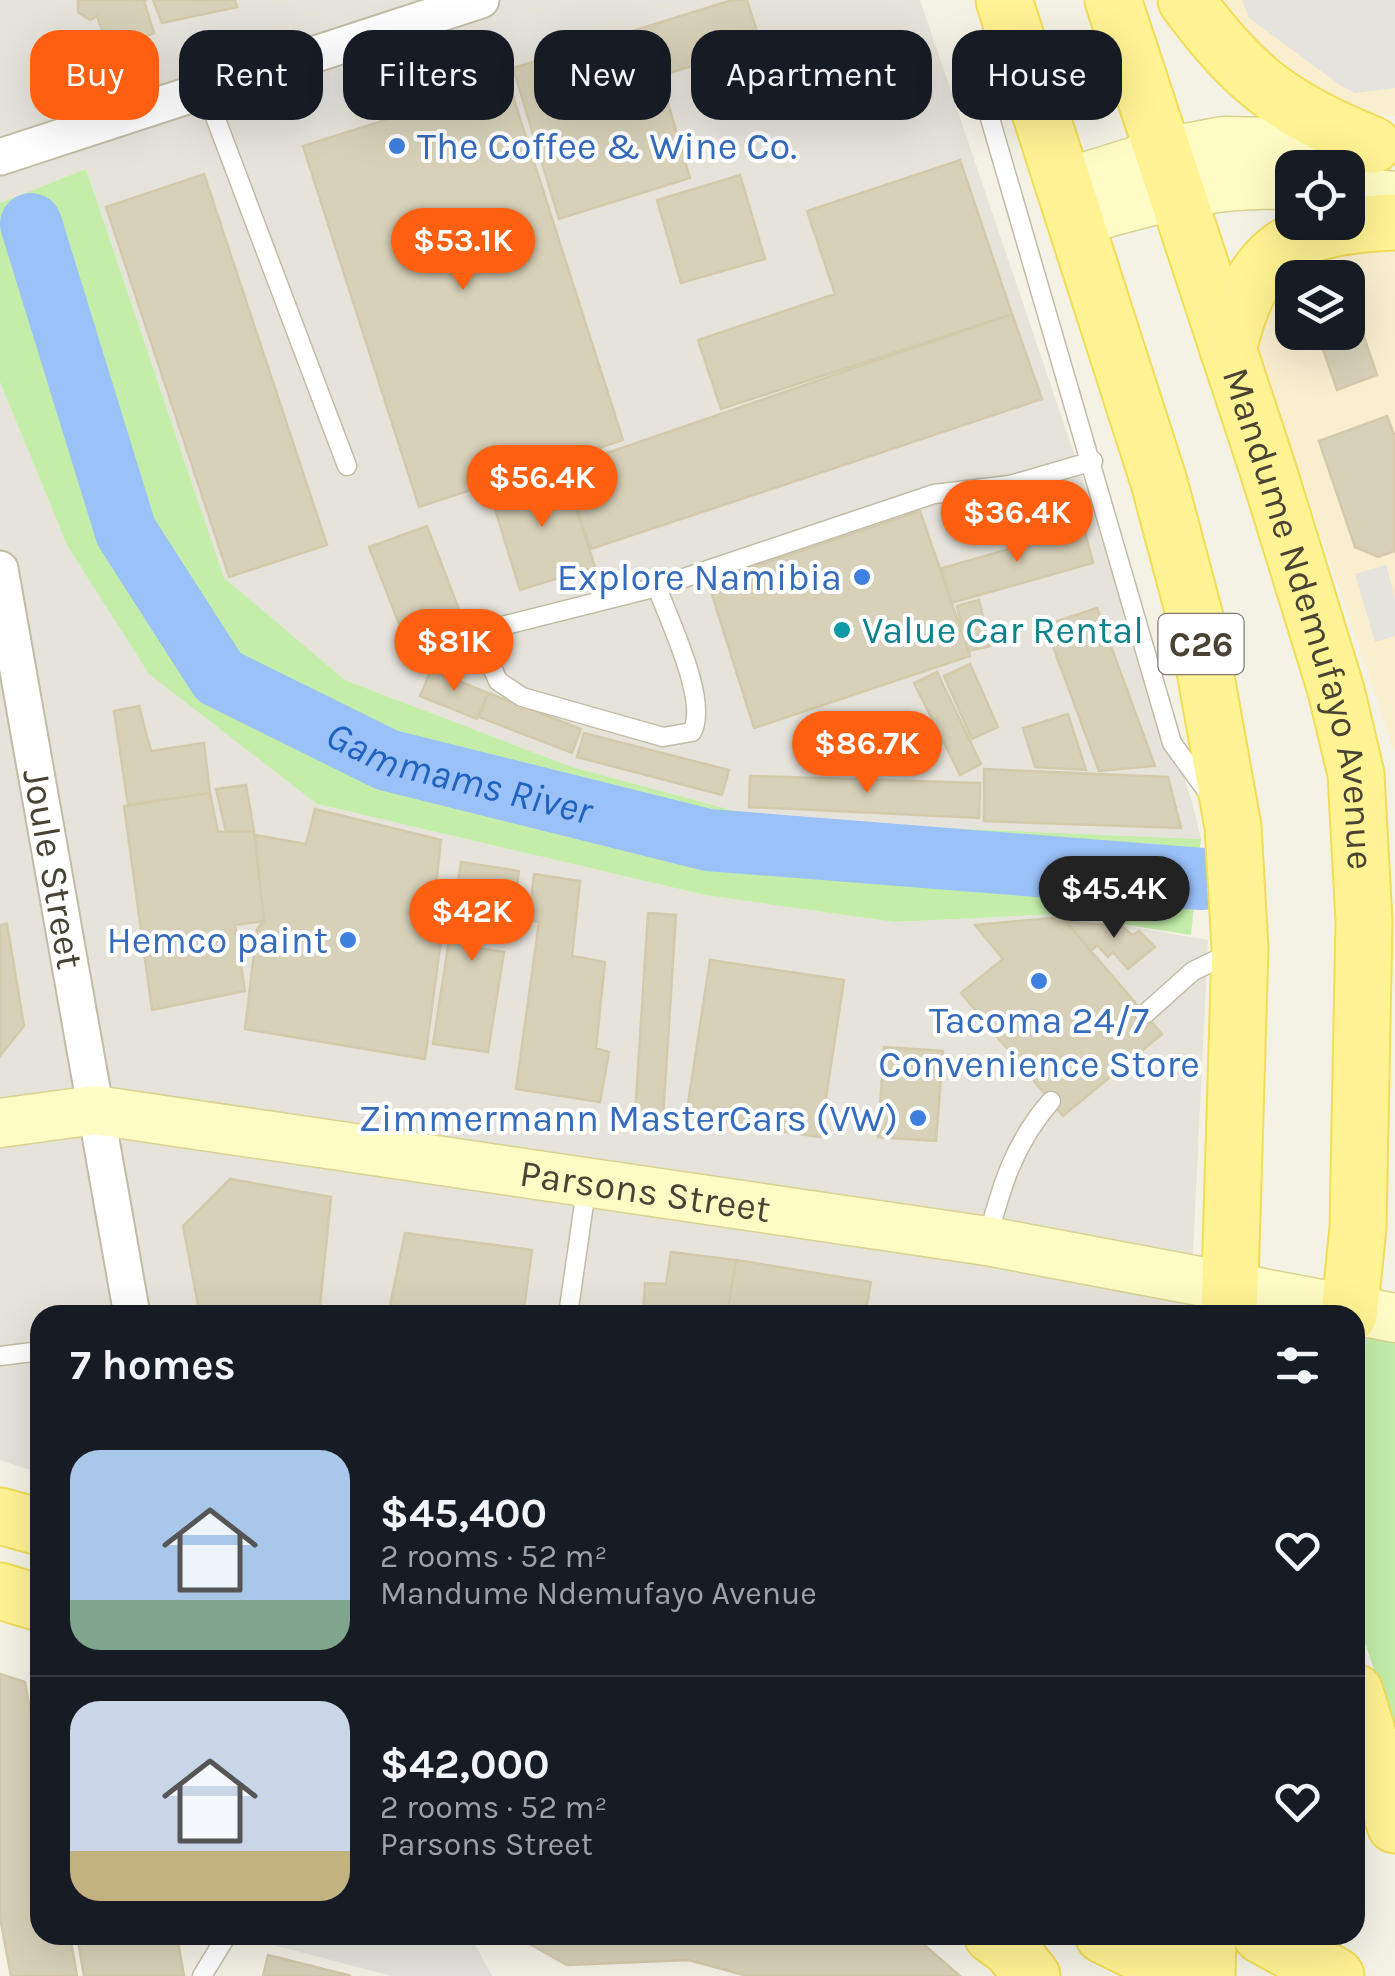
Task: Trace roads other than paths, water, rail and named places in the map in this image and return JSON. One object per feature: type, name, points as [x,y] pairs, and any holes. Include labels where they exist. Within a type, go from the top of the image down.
[{"type":"main road","name":"Mandume Ndemufayo Avenue","points":[[1113,0],[1336,690],[1356,774],[1376,914],[1365,1305]]},
{"type":"main road","name":"C26","points":[[1006,7],[1072,202],[1196,621],[1232,827],[1240,948],[1230,1300]]},
{"type":"main road","points":[[1195,8],[1263,88],[1372,161]]},
{"type":"main road","points":[[1228,350],[1237,314],[1252,283],[1274,254],[1300,236],[1339,225],[1395,222]]},
{"type":"main road","points":[[0,1516],[30,1524]]},
{"type":"main road","points":[[0,1591],[30,1601]]},
{"type":"main road","points":[[1365,1725],[1395,1825]]},
{"type":"main road","points":[[1006,1945],[1032,1976]]},
{"type":"main road","points":[[1123,1945],[1186,1976]]},
{"type":"main road","points":[[1207,1976],[1208,1945]]},
{"type":"main road","points":[[1282,1945],[1318,1962]]},
{"type":"street","points":[[323,54],[482,0]]},
{"type":"street","points":[[0,157],[179,101]]},
{"type":"street","points":[[1072,202],[1171,173],[1260,139],[1372,161],[1395,196]]},
{"type":"street","points":[[1171,173],[1240,186],[1275,186]]},
{"type":"street","name":"Joule Street","points":[[0,569],[130,1305]]},
{"type":"street","name":"Parsons Street","points":[[0,1124],[95,1110],[987,1242],[1230,1300],[1290,1296],[1327,1305]]},
{"type":"lane","points":[[1006,7],[979,58],[980,84],[1093,461],[1172,743],[1232,827]]},
{"type":"lane","points":[[216,120],[346,466]]},
{"type":"lane","points":[[657,587],[696,698],[699,720],[692,732],[662,737],[522,697],[498,681],[484,649],[484,637],[494,628],[657,587],[934,494],[1010,485],[1093,461]]},
{"type":"lane","points":[[1145,1014],[1193,971],[1240,948]]},
{"type":"lane","points":[[987,1242],[1003,1177],[1025,1131],[1051,1101]]},
{"type":"lane","points":[[570,1305],[588,1183]]},
{"type":"lane","points":[[0,1356],[30,1352]]},
{"type":"lane","points":[[202,1976],[221,1945]]},
{"type":"waterway","name":"Gammams River","points":[[31,224],[126,532],[219,677],[387,760],[708,840],[1202,879]]},
{"type":"place","name":"The Coffee & Wine Co.","points":[[397,146]]},
{"type":"place","name":"Explore Namibia","points":[[862,577]]},
{"type":"place","name":"Value Car Rental","points":[[842,630]]},
{"type":"place","name":"Hemco paint","points":[[348,940]]},
{"type":"place","name":"Tacoma 24/7 Convenience Store","points":[[1039,981]]},
{"type":"place","name":"Zimmermann MasterCars (VW)","points":[[918,1118]]}]
